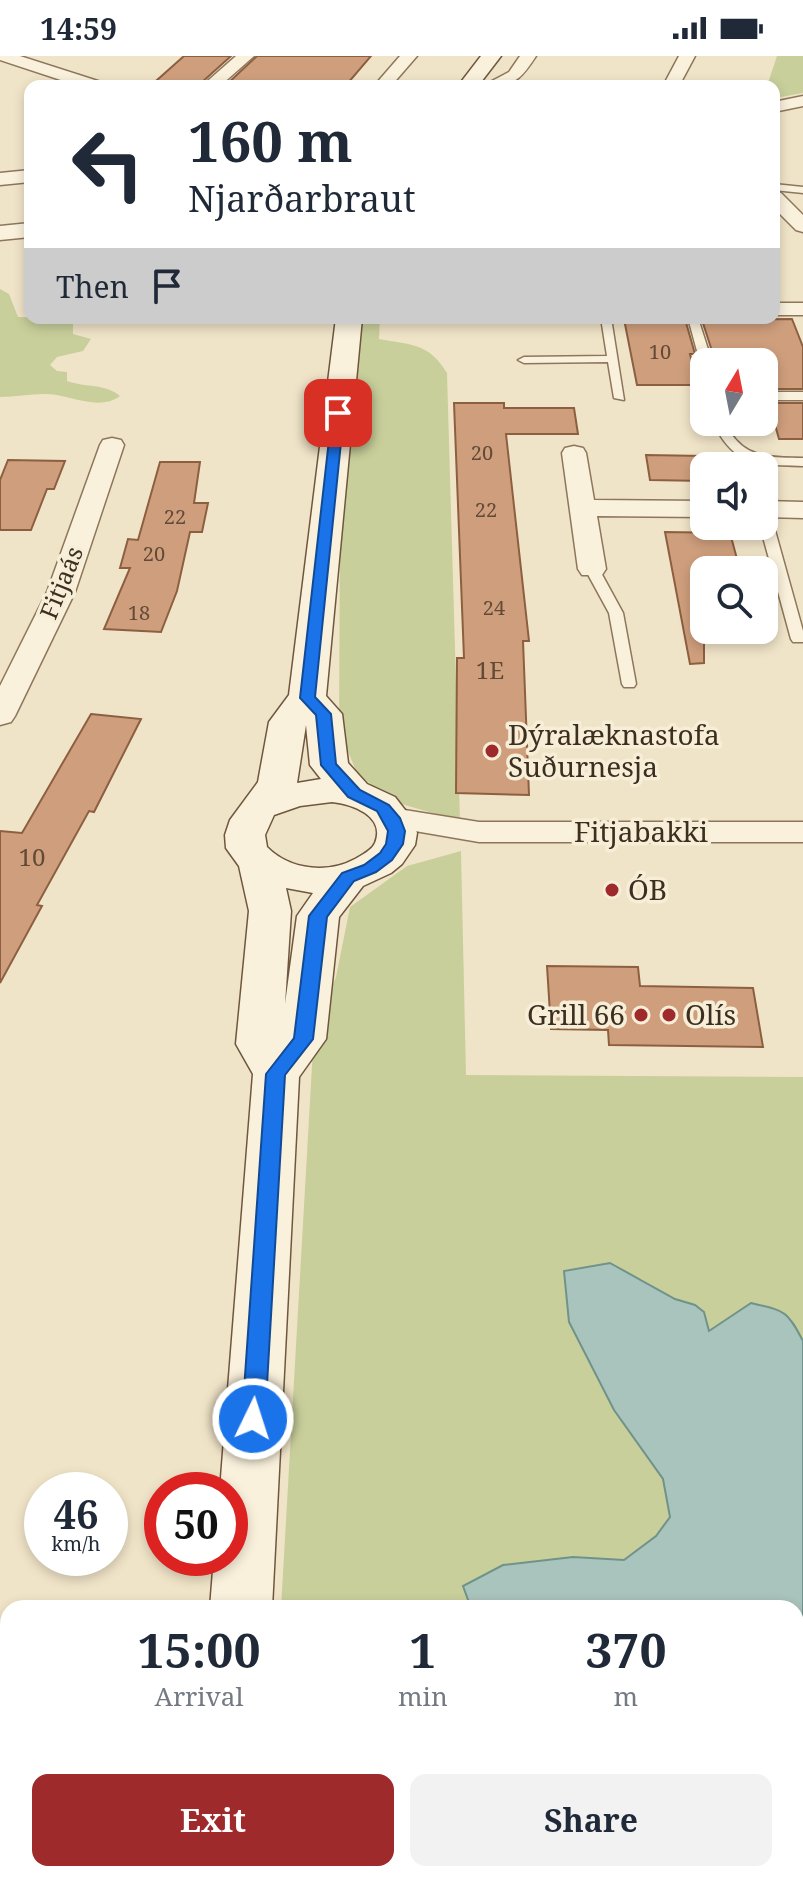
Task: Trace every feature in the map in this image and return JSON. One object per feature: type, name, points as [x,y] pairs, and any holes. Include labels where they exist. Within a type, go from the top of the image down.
[{"type":"main road","points":[[473,80],[491,56]]},
{"type":"main road","points":[[0,233],[24,231]]},
{"type":"main road","points":[[263,806],[282,796],[306,791],[330,790],[354,794],[383,808],[389,838],[370,869],[324,881],[277,873],[259,863],[248,849],[245,834],[250,819],[263,806],[280,778],[290,716],[307,698],[348,324]]},
{"type":"main road","points":[[307,698],[323,714],[329,765],[354,794]]},
{"type":"main road","points":[[242,1600],[276,1074],[259,1044],[270,911],[259,863]]},
{"type":"main road","points":[[276,1074],[303,1039],[318,916],[348,877]]},
{"type":"street","points":[[217,80],[246,56]]},
{"type":"street","points":[[387,80],[409,56]]},
{"type":"street","points":[[506,80],[515,75],[528,56]]},
{"type":"street","points":[[674,80],[687,56]]},
{"type":"street","points":[[7,60],[75,80]]},
{"type":"street","points":[[780,106],[803,101]]},
{"type":"street","points":[[0,179],[24,177]]},
{"type":"street","points":[[780,206],[798,232]]},
{"type":"street","points":[[780,309],[803,309]]},
{"type":"street","name":"Fitjaás","points":[[0,716],[61,592],[112,445]]},
{"type":"street","points":[[574,453],[592,569]]},
{"type":"street","points":[[583,508],[690,509]]},
{"type":"street","points":[[778,509],[803,510]]},
{"type":"street","name":"Fitjabakki","points":[[389,838],[479,832],[803,832]]},
{"type":"lane","points":[[780,188],[803,190]]},
{"type":"lane","points":[[607,324],[620,398]]},
{"type":"lane","points":[[695,324],[702,348]]},
{"type":"lane","points":[[524,360],[613,359]]},
{"type":"lane","points":[[778,396],[803,396]]},
{"type":"lane","points":[[726,436],[733,451],[746,458],[803,462]]},
{"type":"lane","points":[[771,540],[798,639]]},
{"type":"lane","points":[[592,569],[616,613],[629,684]]},
{"type":"green space","points":[[777,56],[803,56],[803,93],[781,97],[780,80],[769,80]]},
{"type":"green space","points":[[0,289],[9,294],[18,317],[24,317],[24,324],[73,324],[73,334],[91,339],[83,351],[57,357],[50,365],[57,371],[67,372],[67,381],[102,387],[120,396],[103,402],[45,394],[0,397]]},
{"type":"green space","points":[[358,324],[380,324],[379,339],[419,347],[433,356],[447,373],[460,821],[391,801],[357,773],[339,730],[340,522]]},
{"type":"green space","points":[[461,851],[466,1075],[803,1077],[803,1341],[790,1317],[751,1303],[709,1331],[704,1312],[695,1305],[675,1299],[641,1279],[614,1410],[663,1479],[670,1517],[656,1536],[624,1560],[573,1557],[463,1586],[468,1600],[281,1600],[314,1031],[336,977],[350,907],[407,866]]},
{"type":"water","points":[[610,1263],[675,1299],[695,1305],[704,1312],[709,1331],[751,1303],[784,1313],[793,1323],[803,1341],[803,1600],[468,1600],[463,1586],[503,1565],[573,1557],[624,1560],[656,1536],[670,1517],[663,1479],[614,1410],[569,1322],[564,1271]]},
{"type":"building","points":[[184,56],[231,56],[204,80],[157,80]]},
{"type":"building","points":[[257,56],[371,56],[351,80],[231,80]]},
{"type":"building","points":[[780,319],[792,319],[803,347],[803,389],[778,389],[778,348],[711,348],[703,324],[780,324]]},
{"type":"building","points":[[625,324],[686,324],[693,348],[690,348],[690,385],[637,385]]},
{"type":"building","points":[[454,403],[504,403],[504,408],[574,408],[578,434],[506,434],[529,641],[523,641],[529,795],[456,793],[457,658],[464,658]]},
{"type":"building","points":[[778,403],[803,403],[803,439],[779,439]]},
{"type":"building","points":[[646,455],[690,456],[690,481],[650,480]]},
{"type":"building","points":[[8,460],[65,461],[54,489],[47,489],[31,530],[0,530],[0,480]]},
{"type":"building","points":[[160,462],[200,462],[194,503],[208,503],[202,532],[190,532],[177,591],[161,632],[104,629],[130,568],[120,568],[128,539],[138,540]]},
{"type":"building","points":[[665,532],[690,532],[690,540],[732,540],[736,556],[690,556],[690,644],[704,644],[704,663],[690,664]]},
{"type":"building","points":[[91,714],[141,719],[94,812],[89,811],[37,905],[42,906],[0,983],[0,831],[22,833]]},
{"type":"building","points":[[547,966],[638,967],[640,986],[753,988],[763,1047],[609,1045],[608,1030],[551,1029]]},
{"type":"place","name":"Dýralæknastofa Suðurnesja","points":[[492,751]]},
{"type":"place","name":"ÓB","points":[[612,890]]},
{"type":"place","name":"Grill 66","points":[[641,1015]]},
{"type":"place","name":"Olís","points":[[669,1015]]},
{"type":"route","points":[[253,1419],[276,1074],[303,1039],[318,916],[348,877],[370,869],[386,857],[394,844],[396,831],[392,818],[383,808],[354,794],[329,765],[323,714],[307,698],[338,413]]}]
